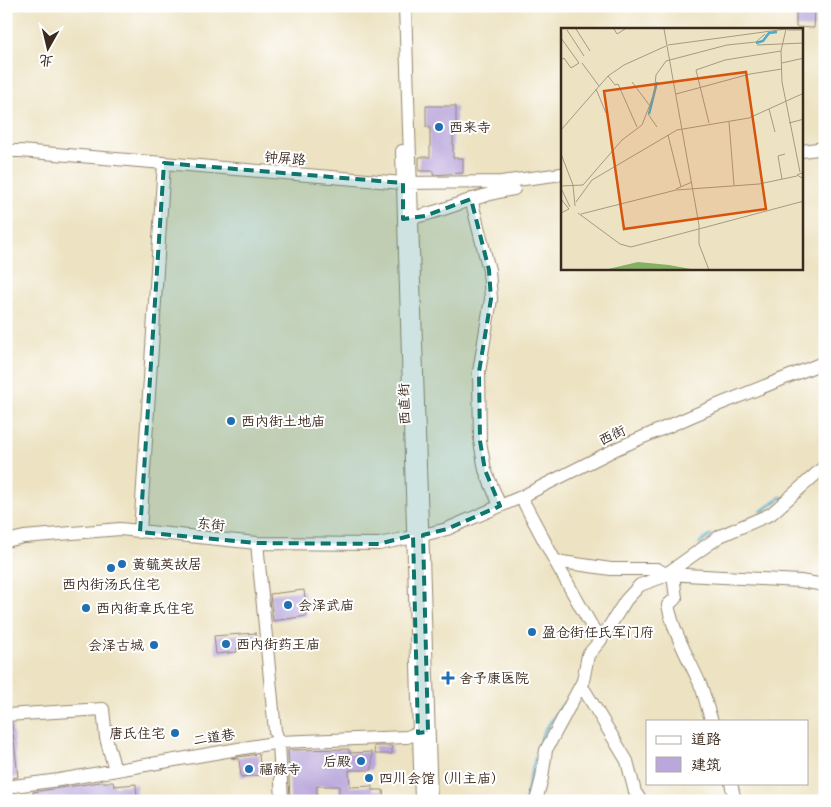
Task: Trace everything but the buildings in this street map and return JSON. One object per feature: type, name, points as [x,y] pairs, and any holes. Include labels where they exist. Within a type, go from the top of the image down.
[{"type":"street","name":"西直街","points":[[398,6],[407,183]]},
{"type":"street","name":"西直街","points":[[405,6],[407,183],[423,733],[421,801]]},
{"type":"street","points":[[804,143],[825,140]]},
{"type":"street","points":[[804,151],[825,148]]},
{"type":"street","name":"钟屏路","points":[[6,151],[407,183],[500,182],[561,174]]},
{"type":"street","points":[[140,532],[164,163]]},
{"type":"street","points":[[408,218],[425,216],[499,191],[561,182]]},
{"type":"street","points":[[471,199],[490,270],[491,299],[479,372],[480,441],[485,470],[500,506]]},
{"type":"street","name":"西街","points":[[418,535],[447,529],[521,497],[618,448],[724,402],[825,362]]},
{"type":"street","points":[[536,801],[546,750],[580,688],[588,655],[600,641],[626,600],[640,585],[669,574],[720,536],[771,514],[825,466]]},
{"type":"street","points":[[521,497],[600,641]]},
{"type":"street","name":"东街","points":[[6,541],[24,536],[120,529],[256,543],[380,544],[418,535]]},
{"type":"street","points":[[256,543],[275,730],[279,742],[282,801]]},
{"type":"street","points":[[556,560],[610,569],[657,570],[669,574],[825,584]]},
{"type":"street","points":[[669,574],[676,598],[668,604],[671,618],[685,655],[700,685],[712,720]]},
{"type":"street","points":[[580,688],[585,690],[627,761],[635,792],[641,801]]},
{"type":"street","points":[[6,715],[103,709],[106,738],[115,770]]},
{"type":"street","name":"西直街","points":[[423,733],[431,801]]},
{"type":"street","name":"二道巷","points":[[6,787],[279,742],[407,738],[423,733]]},
{"type":"street","points":[[731,784],[735,801]]},
{"type":"highlighted area","points":[[164,163],[403,183],[403,219],[425,216],[471,199],[489,270],[491,299],[479,372],[480,441],[485,470],[500,506],[447,529],[423,535],[428,732],[418,733],[413,535],[379,544],[257,543],[140,532]]},
{"type":"waterway","points":[[762,511],[781,497]]},
{"type":"waterway","points":[[700,543],[711,535]]},
{"type":"waterway","points":[[526,801],[530,777],[543,733],[564,703]]},
{"type":"place","name":"西来寺","points":[[439,127]]},
{"type":"place","name":"西内街土地庙","points":[[231,421]]},
{"type":"place","name":"黄毓英故居","points":[[122,564]]},
{"type":"place","name":"西内街汤氏住宅","points":[[111,568]]},
{"type":"place","name":"会泽武庙","points":[[288,605]]},
{"type":"place","name":"西内街章氏住宅","points":[[86,608]]},
{"type":"place","name":"盈仓街任氏军门府","points":[[532,632]]},
{"type":"place","name":"西内街药王庙","points":[[226,644]]},
{"type":"place","name":"会泽古城","points":[[154,645]]},
{"type":"place","name":"舍予康医院","points":[[448,678]]},
{"type":"place","name":"唐氏住宅","points":[[175,733]]},
{"type":"place","name":"后殿","points":[[361,761]]},
{"type":"place","name":"福禄寺","points":[[249,769]]},
{"type":"place","name":"四川会馆（川主庙）","points":[[369,778]]}]
